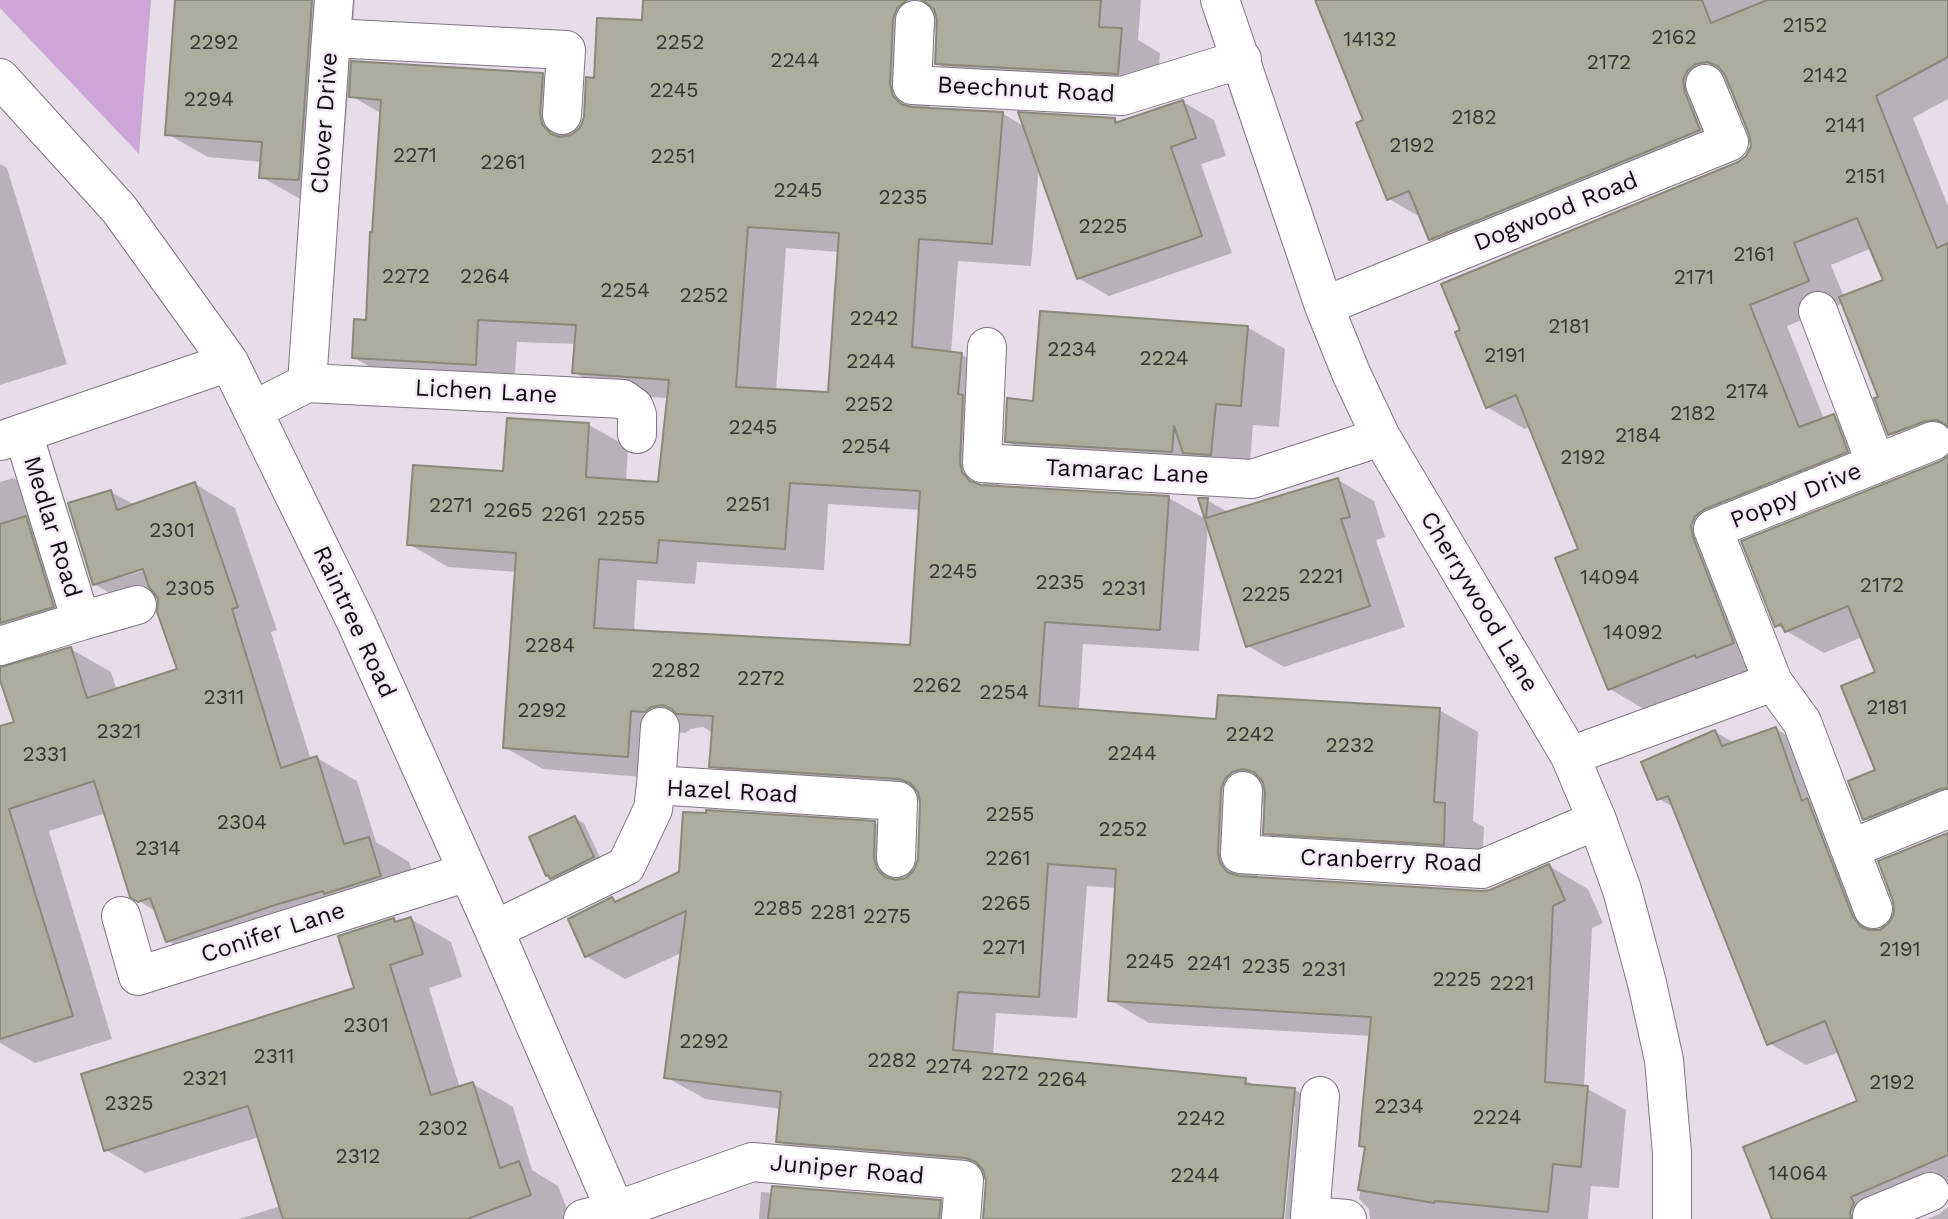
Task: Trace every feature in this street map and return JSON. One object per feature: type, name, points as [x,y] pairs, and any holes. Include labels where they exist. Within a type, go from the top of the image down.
[{"type":"street","points":[[331,38],[334,0]]},
{"type":"street","name":"Cherrywood Lane","points":[[1220,0],[1324,306],[1381,437],[1570,756],[1597,820],[1622,890],[1664,1059],[1672,1153],[1672,1219]]},
{"type":"street","name":"Beechnut Road","points":[[915,20],[912,85],[1122,96],[1242,59]]},
{"type":"street","name":"Clover Drive","points":[[307,383],[331,38],[566,50],[562,115]]},
{"type":"street","name":"Raintree Road","points":[[0,78],[119,209],[229,362],[356,622],[494,930],[606,1216]]},
{"type":"street","name":"Dogwood Road","points":[[1324,306],[1729,142],[1705,84]]},
{"type":"street","points":[[1818,311],[1876,464],[1933,441]]},
{"type":"street","name":"Tamarac Lane","points":[[988,347],[982,463],[1252,479],[1381,437]]},
{"type":"street","name":"Medlar Road","points":[[0,646],[81,621],[12,437],[229,362]]},
{"type":"street","points":[[254,410],[307,383]]},
{"type":"street","name":"Lichen Lane","points":[[307,383],[623,399],[634,407],[637,434]]},
{"type":"street","name":"Poppy Drive","points":[[1873,909],[1802,722],[1773,682],[1713,529],[1876,464]]},
{"type":"street","points":[[81,621],[137,605]]},
{"type":"street","points":[[1570,756],[1773,682]]},
{"type":"street","points":[[656,785],[660,727]]},
{"type":"street","name":"Hazel Road","points":[[494,930],[626,866],[653,809],[656,785],[898,801],[896,858]]},
{"type":"street","name":"Cranberry Road","points":[[1243,790],[1240,854],[1482,869],[1597,820]]},
{"type":"street","points":[[1850,849],[1948,809]]},
{"type":"street","name":"Conifer Lane","points":[[121,916],[138,976],[468,872]]},
{"type":"street","points":[[1320,1096],[1310,1216],[1347,1219]]},
{"type":"street","name":"Juniper Road","points":[[606,1216],[752,1161],[964,1180],[961,1219]]},
{"type":"street","points":[[1872,1216],[1939,1199]]},
{"type":"shaded area","points":[[0,0],[151,0],[139,154],[0,8]]},
{"type":"building","points":[[175,0],[312,0],[299,180],[259,178],[262,142],[165,135]]},
{"type":"building","points":[[643,0],[907,0],[897,8],[893,19],[890,84],[893,96],[901,104],[911,107],[1003,112],[992,244],[919,239],[912,347],[962,353],[958,394],[963,395],[960,462],[962,472],[970,481],[981,485],[1169,496],[1160,630],[1045,622],[1039,706],[1216,719],[1218,695],[1440,708],[1434,802],[1445,803],[1444,845],[1263,834],[1263,782],[1254,772],[1243,769],[1232,772],[1221,789],[1218,853],[1220,863],[1227,872],[1239,876],[1481,891],[1490,890],[1549,864],[1565,900],[1553,906],[1545,1082],[1588,1086],[1581,1167],[1553,1164],[1548,1212],[1434,1203],[1358,1190],[1365,1147],[1359,1146],[1371,1017],[1108,1001],[1116,869],[1048,864],[1039,997],[958,992],[953,1050],[1246,1078],[1245,1084],[1295,1088],[1283,1219],[983,1219],[986,1181],[983,1170],[976,1162],[966,1158],[776,1142],[781,1092],[664,1078],[686,911],[585,957],[568,919],[612,897],[615,902],[679,872],[683,812],[706,813],[706,810],[875,821],[874,857],[877,869],[885,877],[896,880],[906,878],[914,870],[918,859],[918,792],[910,783],[899,779],[709,767],[713,716],[676,714],[662,705],[651,707],[645,712],[631,711],[628,757],[503,748],[516,553],[407,545],[413,465],[503,471],[507,418],[589,423],[586,477],[658,482],[669,380],[572,373],[576,325],[478,320],[476,365],[352,358],[354,319],[366,320],[381,100],[349,97],[351,61],[543,73],[540,114],[542,124],[551,134],[560,137],[571,135],[580,128],[584,117],[586,77],[594,78],[597,18],[642,20]],"holes":[[[748,227],[839,233],[828,392],[736,387]],[[790,483],[920,491],[910,645],[594,628],[599,559],[657,563],[659,540],[785,549]]]},
{"type":"building","points":[[922,0],[1101,0],[1099,27],[1122,28],[1118,74],[935,64],[937,20],[934,9]]},
{"type":"building","points":[[1315,0],[1702,0],[1711,23],[1767,0],[1948,0],[1948,57],[1876,96],[1937,248],[1948,243],[1948,426],[1937,420],[1926,421],[1888,435],[1874,398],[1878,397],[1839,297],[1883,280],[1857,218],[1794,243],[1809,281],[1750,305],[1799,427],[1834,414],[1848,452],[1705,509],[1695,516],[1691,526],[1693,537],[1734,643],[1696,658],[1695,655],[1608,690],[1555,558],[1578,549],[1516,395],[1486,408],[1455,332],[1460,330],[1441,284],[1738,162],[1746,156],[1751,146],[1749,134],[1725,75],[1718,66],[1707,62],[1696,64],[1687,71],[1683,80],[1685,92],[1700,130],[1429,240],[1409,191],[1387,200],[1356,123],[1363,120]]},
{"type":"building","points":[[1183,100],[1196,138],[1171,147],[1202,236],[1077,279],[1018,112],[1115,118],[1115,123]]},
{"type":"building","points":[[1040,311],[1248,326],[1241,406],[1216,404],[1211,455],[1183,453],[1174,426],[1172,452],[1005,442],[1007,398],[1033,401]]},
{"type":"building","points":[[1948,456],[1948,788],[1863,820],[1848,781],[1875,770],[1841,686],[1875,672],[1848,606],[1785,632],[1781,624],[1775,627],[1741,541]]},
{"type":"building","points":[[1338,478],[1350,517],[1341,519],[1370,606],[1246,647],[1198,498],[1208,498],[1206,518]]},
{"type":"building","points":[[195,482],[238,607],[232,609],[281,768],[317,756],[344,844],[369,837],[381,876],[324,894],[323,891],[275,905],[166,942],[150,898],[138,902],[130,897],[94,781],[9,809],[73,1016],[0,1039],[0,726],[14,722],[0,680],[0,667],[71,647],[87,698],[177,669],[157,612],[158,598],[149,587],[143,569],[93,585],[68,503],[111,490],[117,510]]},
{"type":"building","points":[[26,516],[54,607],[0,623],[0,524]]},
{"type":"building","points":[[1776,727],[1802,801],[1807,798],[1853,917],[1860,926],[1869,930],[1880,930],[1889,923],[1894,913],[1893,901],[1878,861],[1948,833],[1948,1155],[1851,1197],[1854,1203],[1850,1212],[1851,1219],[1772,1219],[1743,1147],[1857,1101],[1825,1021],[1767,1045],[1668,796],[1657,800],[1641,762],[1715,730],[1722,746]]},
{"type":"building","points":[[575,816],[594,857],[550,879],[546,876],[529,837]]},
{"type":"building","points":[[411,917],[423,954],[390,965],[431,1095],[473,1082],[500,1168],[519,1161],[531,1195],[467,1219],[283,1219],[248,1106],[104,1151],[81,1074],[354,988],[338,936],[394,918],[395,922]]},
{"type":"building","points":[[772,1186],[941,1200],[939,1219],[768,1219]]}]
